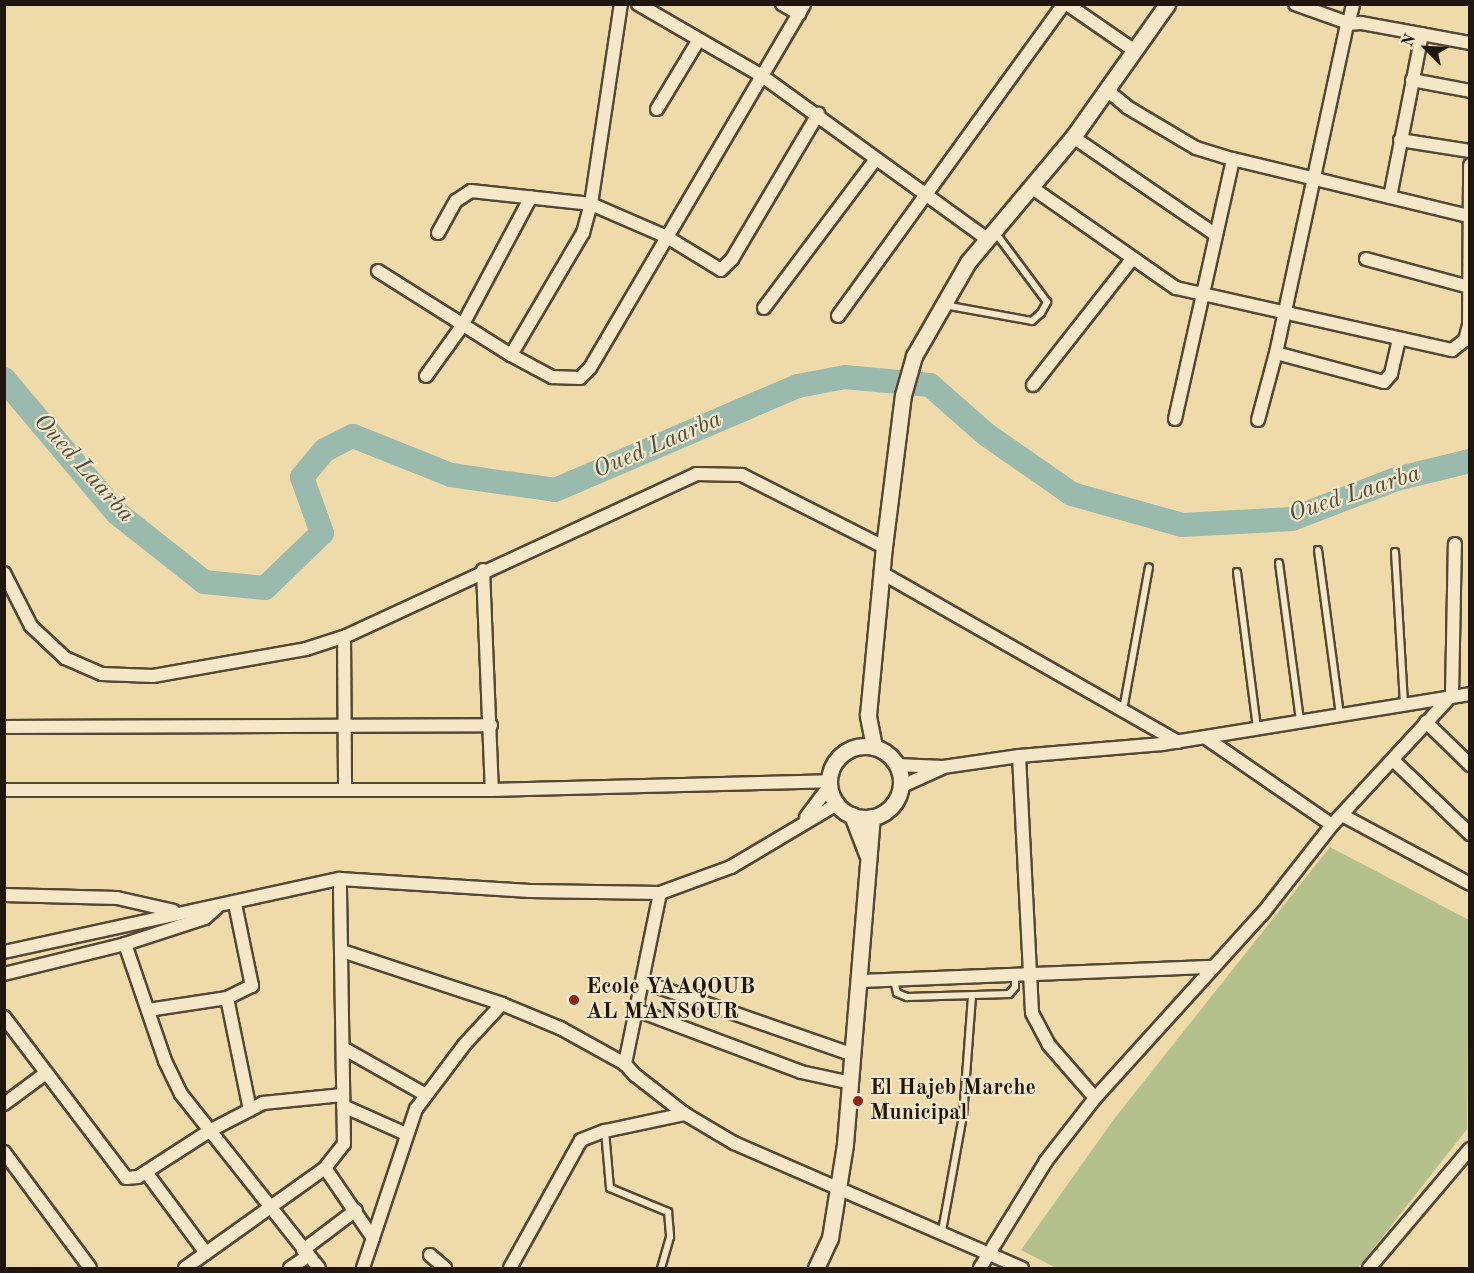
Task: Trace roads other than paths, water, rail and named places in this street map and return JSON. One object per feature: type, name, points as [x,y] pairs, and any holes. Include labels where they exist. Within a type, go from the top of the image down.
[{"type":"street","points":[[511,355],[578,244],[591,204],[621,4]]},
{"type":"street","points":[[638,4],[698,41],[762,76],[818,114],[876,159],[990,234]]},
{"type":"street","points":[[378,271],[462,326],[552,377],[580,378],[590,368],[802,9],[782,4]]},
{"type":"street","points":[[838,316],[1066,4],[1135,51]]},
{"type":"street","points":[[874,747],[868,715],[884,547],[903,395],[914,356],[940,305],[990,234],[1073,137],[1167,4]]},
{"type":"street","points":[[1295,4],[1348,23],[1470,43]]},
{"type":"street","points":[[1258,420],[1276,353],[1312,179],[1353,4]]},
{"type":"street","points":[[1390,197],[1422,34]]},
{"type":"street","points":[[657,109],[698,41]]},
{"type":"street","points":[[1412,80],[1470,91]]},
{"type":"street","points":[[1107,90],[1127,107],[1196,148],[1312,179],[1469,216]]},
{"type":"street","points":[[438,232],[456,201],[465,193],[591,204],[667,237],[714,269],[727,267],[818,114]]},
{"type":"street","points":[[1073,137],[1216,236]]},
{"type":"street","points":[[1400,140],[1470,151]]},
{"type":"street","points":[[764,308],[876,159]]},
{"type":"street","points":[[1175,419],[1205,296],[1233,159]]},
{"type":"street","points":[[1031,187],[1176,288],[1452,350],[1460,347],[1469,325],[1470,165]]},
{"type":"street","points":[[426,376],[462,326],[531,197]]},
{"type":"street","points":[[1033,385],[1132,259]]},
{"type":"street","points":[[1366,260],[1469,287]]},
{"type":"street","points":[[1276,353],[1384,382],[1391,374],[1399,339]]},
{"type":"street","points":[[4,573],[31,627],[48,645],[82,668],[102,674],[153,676],[306,649],[344,638],[483,570],[696,474],[722,472],[742,475],[782,492],[884,547]]},
{"type":"street","points":[[980,1269],[988,1251],[1046,1161],[1095,1098],[1263,913],[1332,825],[1452,695],[1455,544]]},
{"type":"street","points":[[483,570],[492,790]]},
{"type":"street","points":[[882,573],[1178,742]]},
{"type":"street","points":[[344,638],[345,790]]},
{"type":"street","points":[[853,747],[874,747],[897,765],[943,767],[1019,756],[1178,742],[1452,695],[1470,694]]},
{"type":"street","points":[[801,822],[829,784],[836,760],[853,747],[868,715]]},
{"type":"street","points":[[1426,722],[1470,765]]},
{"type":"street","points":[[4,727],[491,725]]},
{"type":"street","points":[[1206,738],[1332,825]]},
{"type":"street","points":[[1019,756],[1031,974],[1037,1026],[1095,1098]]},
{"type":"street","points":[[1393,759],[1470,834]]},
{"type":"street","points":[[829,784],[837,804],[852,815],[872,817],[891,806],[900,787],[897,765]]},
{"type":"street","points":[[900,787],[943,767]]},
{"type":"street","points":[[4,790],[492,790],[829,784]]},
{"type":"street","points":[[4,952],[202,906],[216,908],[340,879],[530,891],[660,893],[731,867],[801,822],[837,804]]},
{"type":"street","points":[[852,815],[869,859]]},
{"type":"street","points":[[1342,815],[1470,884]]},
{"type":"street","points":[[816,1269],[830,1238],[839,1187],[861,981],[872,817]]},
{"type":"street","points":[[185,1269],[267,1207],[325,1168],[344,1144],[340,879]]},
{"type":"street","points":[[625,1064],[645,982],[660,893]]},
{"type":"street","points":[[4,895],[117,898],[178,912]]},
{"type":"street","points":[[148,1010],[227,998],[252,986],[235,904]]},
{"type":"street","points":[[4,974],[125,944],[205,918],[216,908]]},
{"type":"street","points":[[125,944],[178,1088],[267,1207],[319,1269]]},
{"type":"street","points":[[342,951],[502,1004],[560,1028],[625,1064],[685,1114],[751,1151],[988,1251],[1022,1269]]},
{"type":"street","points":[[861,981],[1214,968]]},
{"type":"street","points":[[645,982],[854,1055]]},
{"type":"street","points":[[227,998],[250,1110]]},
{"type":"street","points":[[365,1268],[406,1134],[426,1095],[502,1004]]},
{"type":"street","points":[[639,1011],[801,1072],[851,1083]]},
{"type":"street","points":[[4,1017],[80,1114],[121,1175],[131,1179],[146,1172],[211,1130],[250,1110],[279,1100],[343,1100],[406,1134]]},
{"type":"street","points":[[343,1048],[426,1095]]},
{"type":"street","points":[[4,1104],[46,1073]]},
{"type":"street","points":[[511,1268],[576,1146],[590,1135],[685,1114]]},
{"type":"street","points":[[1369,1269],[1470,1149]]},
{"type":"street","points":[[4,1152],[90,1269]]},
{"type":"street","points":[[325,1168],[356,1210],[373,1238]]},
{"type":"street","points":[[146,1172],[206,1253]]},
{"type":"street","points":[[290,1269],[356,1210]]},
{"type":"street","points":[[430,1255],[445,1269]]},
{"type":"lane","points":[[940,305],[1032,321],[1041,313],[1047,302],[990,234]]},
{"type":"lane","points":[[1318,550],[1340,714]]},
{"type":"lane","points":[[1395,552],[1404,703]]},
{"type":"lane","points":[[1279,563],[1300,722]]},
{"type":"lane","points":[[1123,710],[1149,567]]},
{"type":"lane","points":[[1237,572],[1257,729]]},
{"type":"lane","points":[[894,980],[897,993],[907,997],[972,996],[1011,993],[1015,975]]},
{"type":"lane","points":[[942,1232],[963,1116],[972,996]]},
{"type":"lane","points":[[605,1131],[610,1188],[669,1212],[670,1237],[661,1269]]},
{"type":"waterway","name":"Oued Laarba","points":[[4,379],[117,513],[204,582],[265,588],[322,533],[302,477],[325,450],[353,436],[451,475],[555,490],[798,386],[845,377],[930,385],[987,435],[1072,494],[1182,525],[1292,519],[1396,479],[1470,461]]},
{"type":"place","name":"Ecole YAAQOUB AL MANSOUR","points":[[574,1000]]},
{"type":"place","name":"El Hajeb Marche Municipal","points":[[858,1101]]}]
